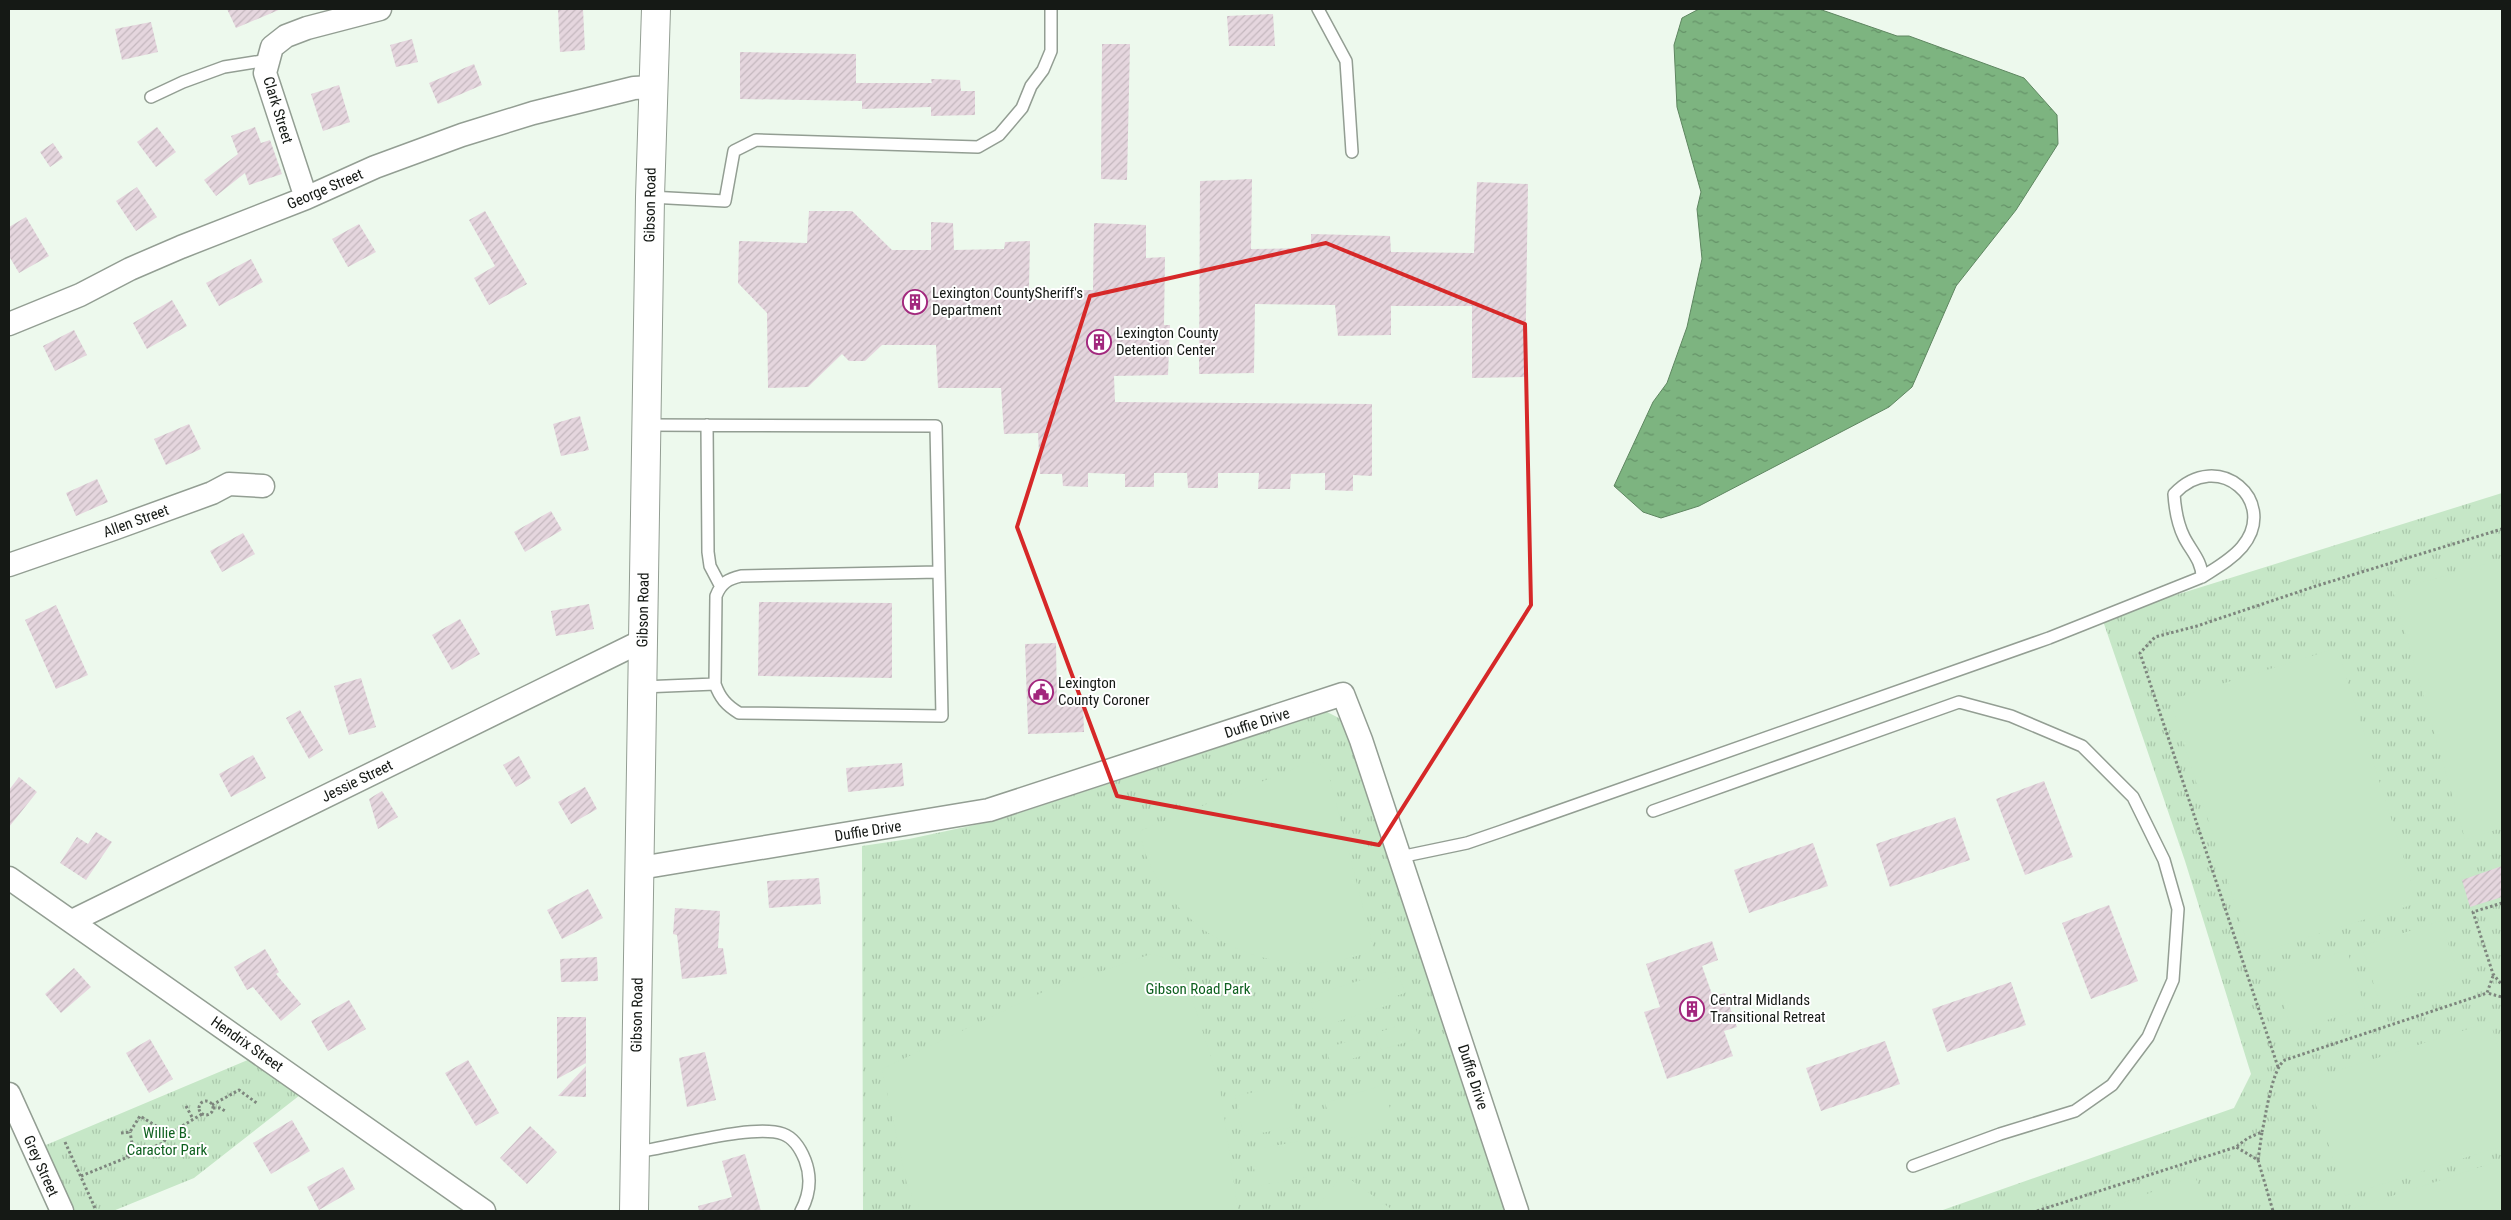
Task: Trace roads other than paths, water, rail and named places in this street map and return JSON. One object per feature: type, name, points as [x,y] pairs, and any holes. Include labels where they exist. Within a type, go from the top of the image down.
[{"type":"street","name":"Clark Street","points":[[306,198],[265,73],[272,47],[286,36],[307,28],[380,9]]},
{"type":"street","name":"Gibson Road","points":[[634,1211],[652,87],[656,9]]},
{"type":"street","name":"George Street","points":[[9,324],[80,295],[130,269],[181,247],[306,198],[375,167],[462,135],[533,113],[634,88],[652,87]]},
{"type":"street","name":"Allen Street","points":[[9,565],[212,493],[229,484],[263,486]]},
{"type":"street","name":"Jessie Street","points":[[72,921],[642,641]]},
{"type":"street","name":"Duffie Drive","points":[[640,868],[989,810],[1343,694],[1361,740],[1517,1211]]},
{"type":"street","name":"Hendrix Street","points":[[9,878],[484,1211]]},
{"type":"street","name":"Grey Street","points":[[9,1094],[62,1211]]},
{"type":"lane","points":[[650,197],[725,201],[734,150],[756,140],[978,147],[999,135],[1022,108],[1031,86],[1043,70],[1051,51],[1051,9]]},
{"type":"lane","points":[[1318,9],[1346,61],[1352,152]]},
{"type":"lane","points":[[151,97],[183,82],[224,67],[268,60]]},
{"type":"lane","points":[[646,425],[936,426],[942,716],[739,713],[726,705],[715,684],[716,596],[720,585],[729,579],[741,576],[939,572]]},
{"type":"lane","points":[[707,425],[708,552],[710,566],[720,585]]},
{"type":"lane","points":[[1400,857],[1467,843],[1512,828],[2049,638],[2202,577],[2226,563],[2242,547],[2252,529],[2254,513],[2249,498],[2236,482],[2218,475],[2201,477],[2184,483],[2174,494],[2175,510],[2183,535],[2202,566],[2202,577]]},
{"type":"lane","points":[[642,687],[715,684]]},
{"type":"lane","points":[[1653,811],[1959,702],[2011,716],[2082,746],[2133,797],[2164,860],[2178,909],[2173,980],[2148,1037],[2112,1086],[2074,1111],[2000,1134],[1913,1166]]},
{"type":"lane","points":[[635,1152],[756,1130],[784,1134],[800,1148],[810,1173],[808,1197],[800,1211]]},
{"type":"water","points":[[1699,9],[1819,9],[1897,36],[1909,36],[2024,78],[2057,115],[2058,144],[2016,210],[1956,286],[1912,387],[1889,407],[1699,506],[1661,518],[1643,512],[1614,486],[1653,402],[1667,383],[1687,327],[1702,259],[1697,209],[1701,192],[1677,107],[1674,45],[1682,18]]},
{"type":"place","name":"Lexington CountySheriff's Department","points":[[915,302]]},
{"type":"place","name":"Lexington County Detention Center","points":[[1099,342]]},
{"type":"place","name":"Lexington County Coroner","points":[[1041,692]]},
{"type":"place","name":"Central Midlands Transitional Retreat","points":[[1692,1009]]},
{"type":"park label","name":"Gibson Road Park","points":[[1198,989]]},
{"type":"park label","name":"Willie B. Caractor Park","points":[[167,1142]]}]
